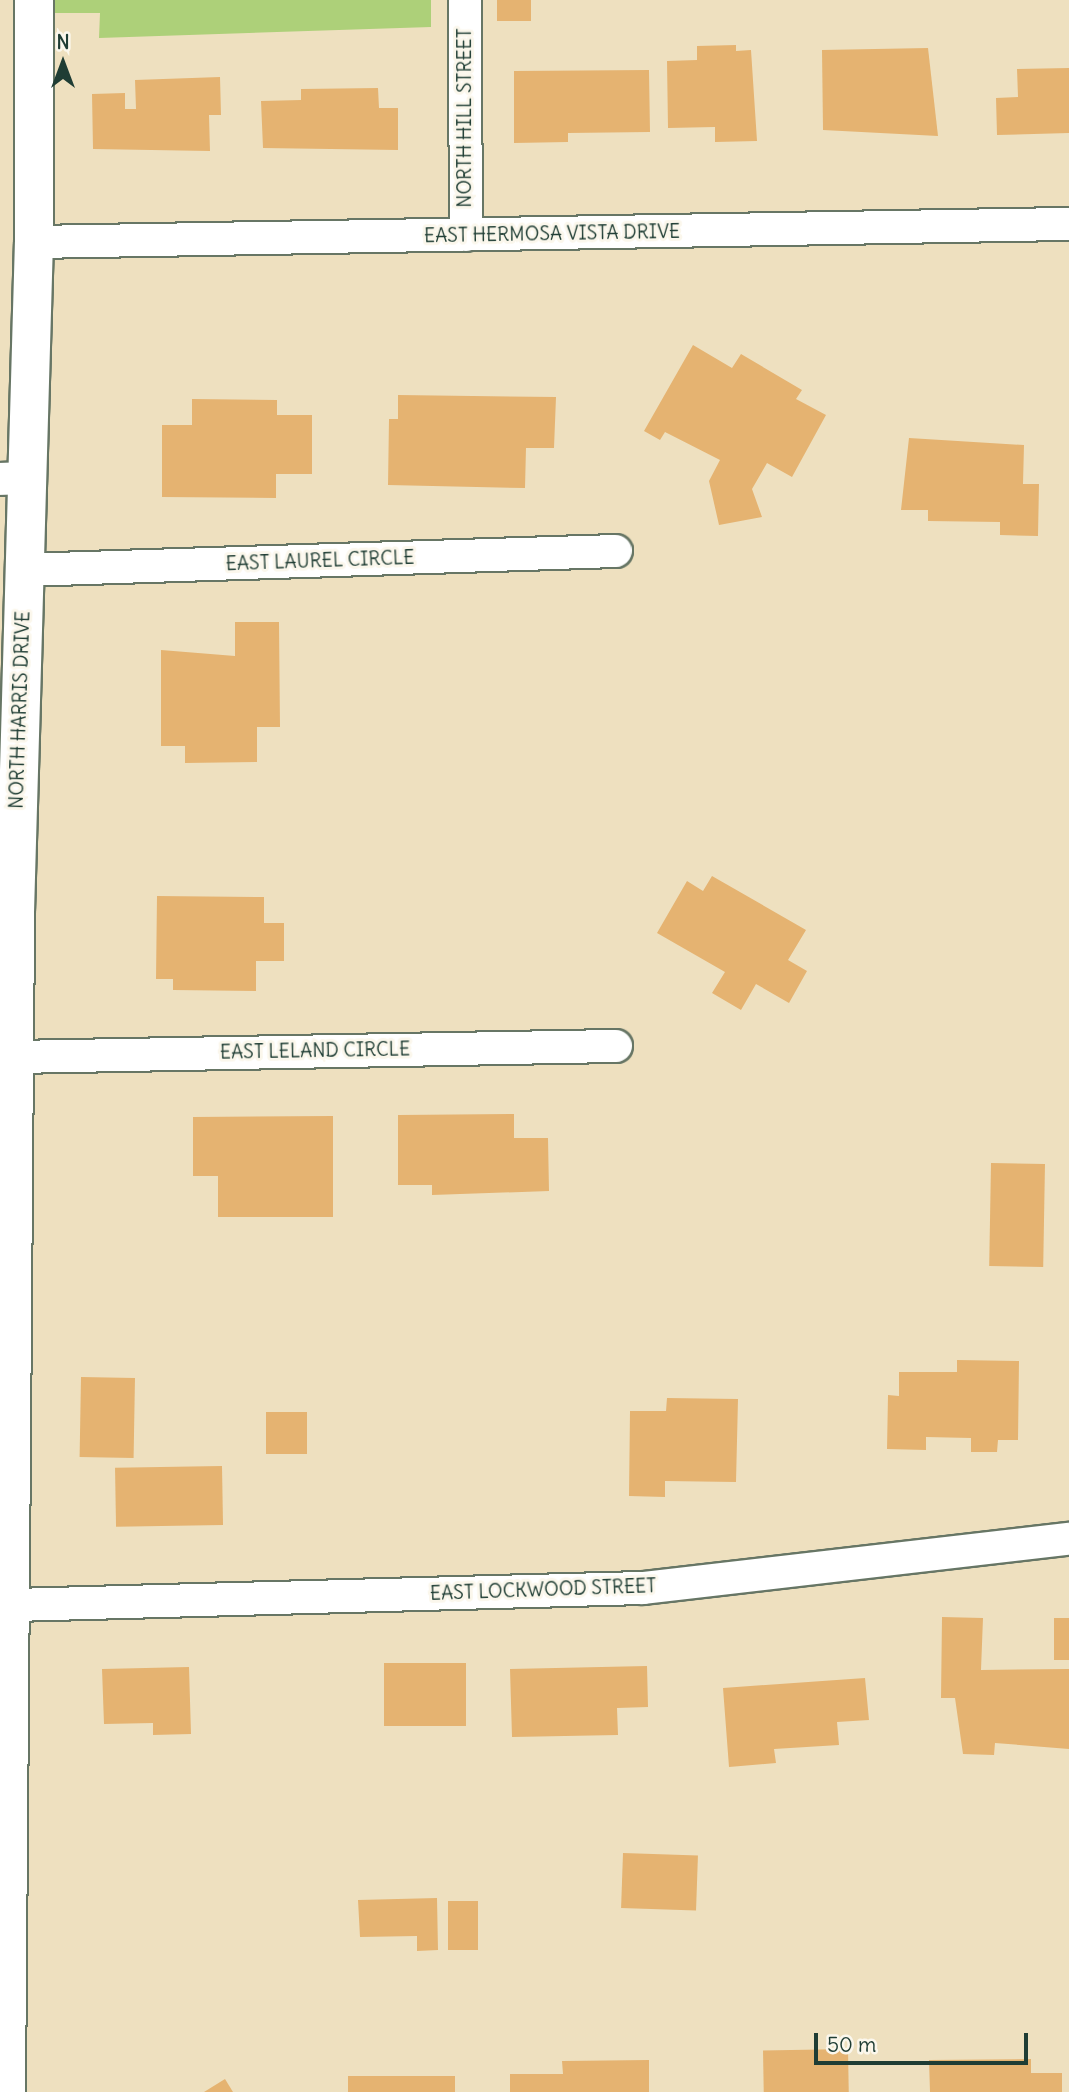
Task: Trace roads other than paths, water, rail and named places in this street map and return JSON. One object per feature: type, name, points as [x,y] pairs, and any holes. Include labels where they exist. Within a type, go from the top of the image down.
[{"type":"street","name":"NORTH HARRIS DRIVE","points":[[6,2092],[4,1983],[14,1605],[7,1357],[14,1057],[7,912],[24,570],[13,478],[34,242],[34,0]]},
{"type":"street","name":"NORTH HILL STREET","points":[[465,0],[466,235]]},
{"type":"street","name":"EAST HERMOSA VISTA DRIVE","points":[[34,242],[1069,224]]},
{"type":"street","name":"EAST LAUREL CIRCLE","points":[[24,570],[617,551]]},
{"type":"street","name":"EAST LELAND CIRCLE","points":[[14,1057],[616,1046]]},
{"type":"street","name":"EAST LOCKWOOD STREET","points":[[14,1605],[643,1588],[1069,1539]]}]
